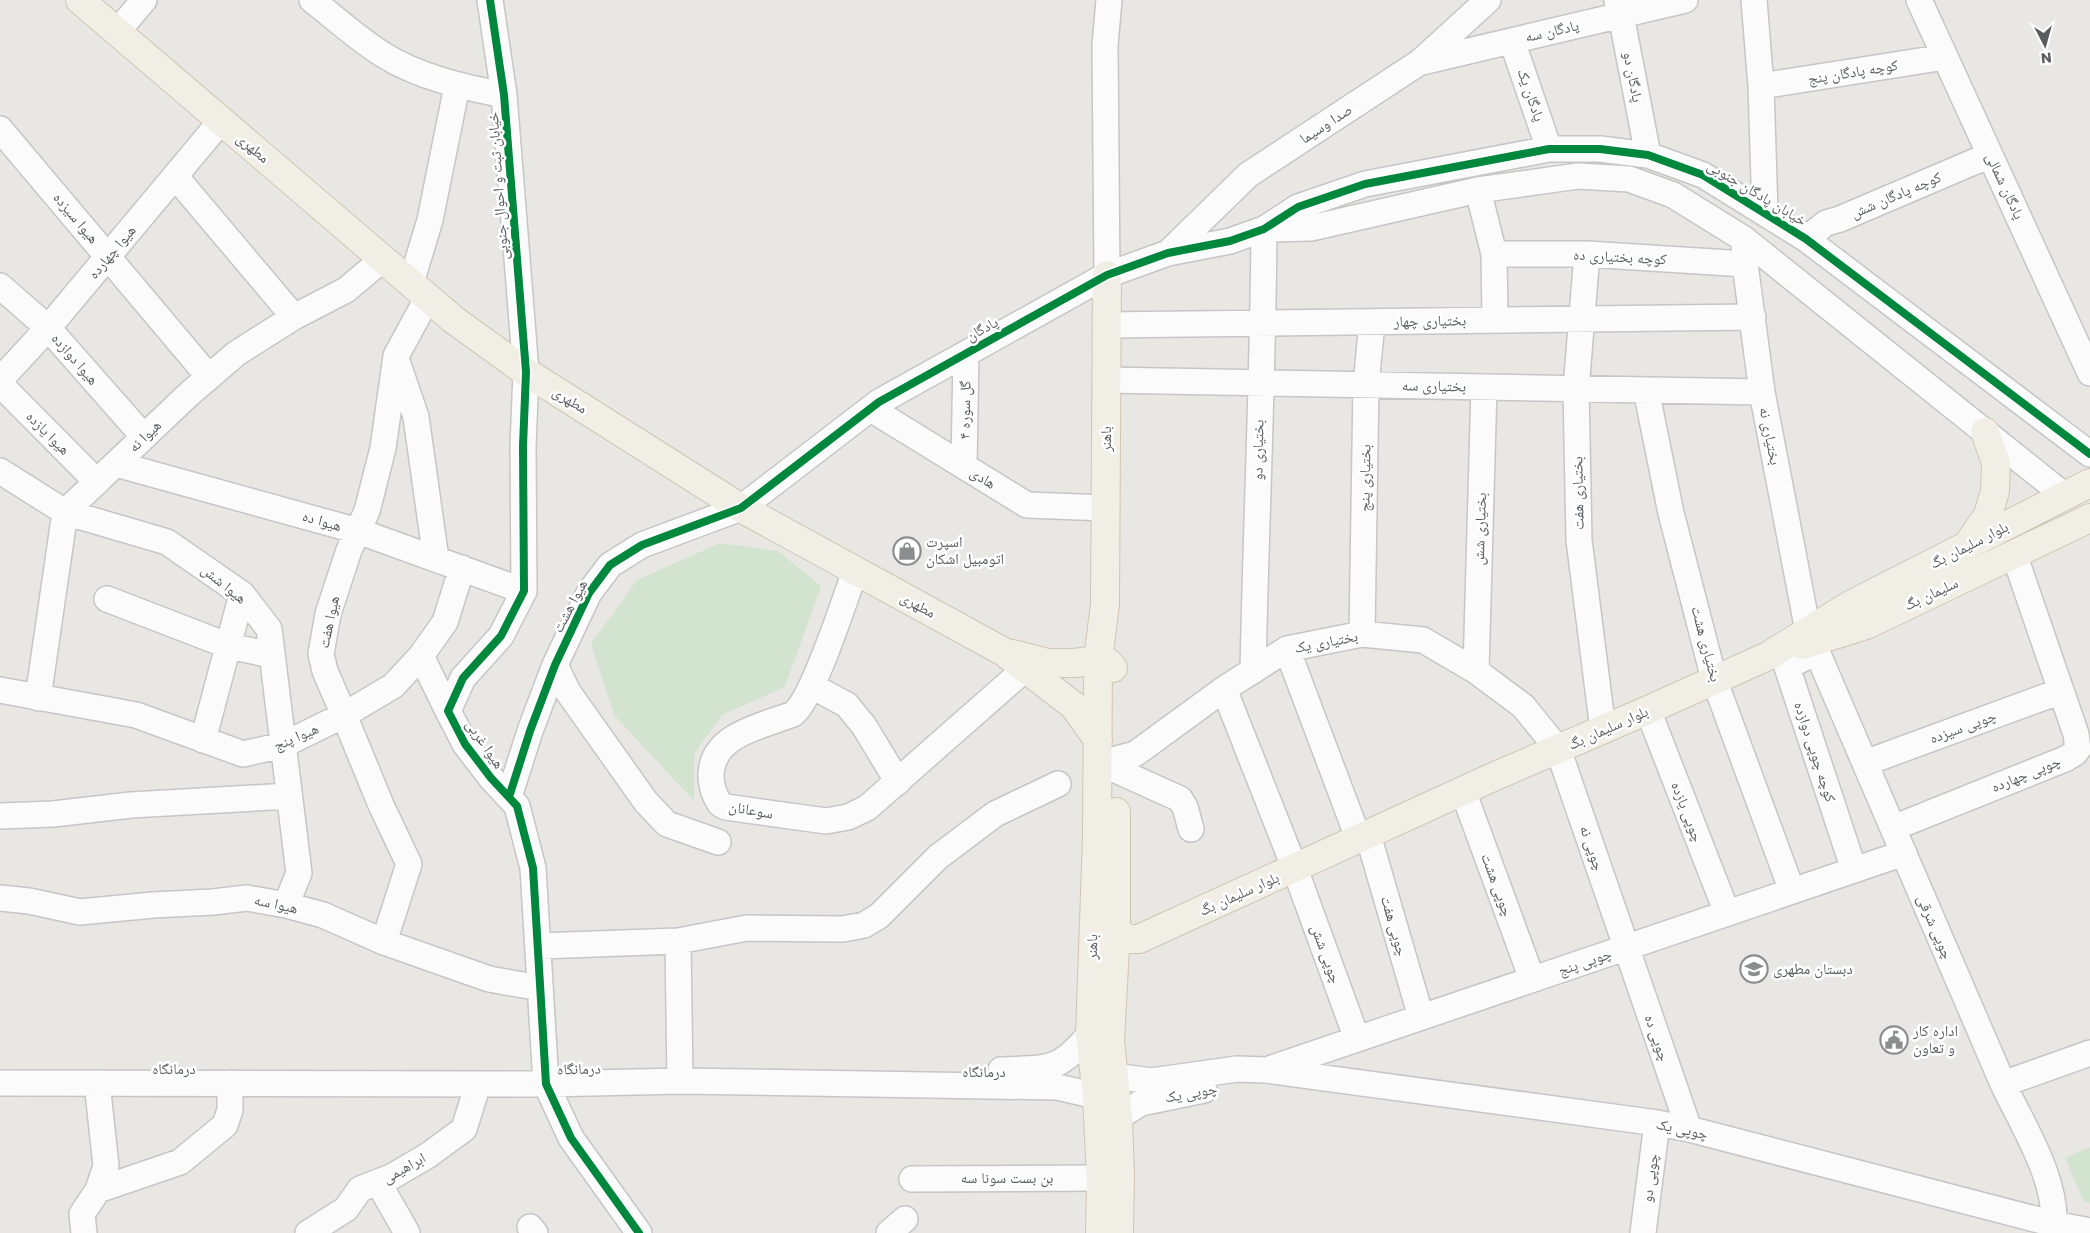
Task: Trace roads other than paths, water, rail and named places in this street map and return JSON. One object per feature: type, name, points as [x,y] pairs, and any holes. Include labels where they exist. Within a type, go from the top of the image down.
[{"type":"main road","name":"مطهری","points":[[80,0],[454,320],[526,372],[741,508],[1004,652],[1074,706],[1110,757]]},
{"type":"main road","name":"باهنر","points":[[1107,275],[1106,604],[1116,929],[1110,1041],[1118,1117],[1119,1233]]},
{"type":"main road","points":[[1966,546],[1988,515],[1995,491],[1996,463],[1985,432]]},
{"type":"main road","name":"بلوار سلیمان بگ","points":[[1116,929],[1126,939],[1140,939],[1463,791],[1714,679],[1768,656],[1813,641],[1852,604],[2090,483]]},
{"type":"main road","points":[[2065,496],[2090,517]]},
{"type":"main road","name":"سلیمان بگ","points":[[1813,641],[1866,625],[2090,517]]},
{"type":"main road","points":[[1004,652],[1048,662],[1107,666]]},
{"type":"main road","name":"باهنر","points":[[1100,1233],[1101,1178],[1097,1096],[1090,1034],[1097,838],[1110,757]]},
{"type":"street","points":[[117,32],[144,0]]},
{"type":"street","points":[[312,0],[382,54],[457,86],[504,95]]},
{"type":"street","name":"خیابان ثبت و احوال جنوبی","points":[[490,0],[504,95],[526,372]]},
{"type":"street","points":[[1107,275],[1105,45],[1110,0]]},
{"type":"street","name":"صدا وسیما","points":[[1168,253],[1248,175],[1420,62],[1488,0]]},
{"type":"street","name":"پادگان سه","points":[[1420,62],[1512,41],[1619,8],[1685,0]]},
{"type":"street","points":[[1754,0],[1761,86],[1765,214]]},
{"type":"street","name":"پادگان شمالی","points":[[1919,0],[2090,373]]},
{"type":"street","name":"پادگان دو","points":[[1619,8],[1648,155]]},
{"type":"street","name":"پادگان یک","points":[[1512,41],[1549,149]]},
{"type":"street","name":"کوچه پادگان پنج","points":[[1761,86],[1945,57]]},
{"type":"street","name":"هیوا هفت","points":[[384,942],[409,864],[381,805],[326,671],[321,654],[328,614],[349,550],[367,511],[383,448],[396,356],[419,290],[430,220],[457,86]]},
{"type":"street","name":"هیوا چهارده","points":[[0,382],[48,328],[221,121]]},
{"type":"street","name":"هیوا سیزده","points":[[0,129],[209,377]]},
{"type":"street","name":"خیابان پادگان جنوبی","points":[[1264,229],[1298,207],[1365,184],[1549,149],[1600,149],[1648,155],[1703,175],[1806,239],[2090,454]]},
{"type":"street","name":"کوچه پادگان شش","points":[[1806,239],[1826,223],[1840,219],[1990,155]]},
{"type":"street","points":[[175,176],[294,317]]},
{"type":"street","points":[[1264,229],[1311,228],[1478,190],[1578,176],[1629,179],[1672,195],[1744,240],[2065,496]]},
{"type":"street","points":[[1478,190],[1494,254],[1495,320]]},
{"type":"street","name":"پادگان","points":[[741,508],[880,402],[1107,275],[1168,253],[1230,241],[1264,229]]},
{"type":"street","name":"بختیاری دو","points":[[1252,671],[1263,323],[1264,229]]},
{"type":"street","name":"بختیاری نه","points":[[1744,240],[1745,264],[1762,392],[1813,641]]},
{"type":"street","name":"کوچه بختیاری ده","points":[[1494,254],[1587,254],[1745,264]]},
{"type":"street","name":"بختیاری هفت","points":[[1587,254],[1576,389],[1579,540],[1603,730]]},
{"type":"street","name":"هیوا نه","points":[[65,512],[237,353],[294,317],[346,290],[383,259]]},
{"type":"street","name":"هیوا دوازده","points":[[0,286],[48,328],[144,437]]},
{"type":"street","name":"بختیاری چهار","points":[[1107,325],[1752,317]]},
{"type":"street","name":"بختیاری پنج","points":[[1362,634],[1366,385],[1372,322]]},
{"type":"street","name":"گل سوره ۴","points":[[964,466],[966,354]]},
{"type":"street","points":[[396,356],[416,417],[436,559]]},
{"type":"street","name":"هیوا غربی","points":[[526,372],[523,446],[524,591],[501,636],[463,678],[448,711],[465,744],[491,778],[517,806],[533,868],[546,1084]]},
{"type":"street","name":"بختیاری سه","points":[[1106,380],[1762,392]]},
{"type":"street","name":"هیوا یازده","points":[[0,382],[96,482]]},
{"type":"street","name":"بختیاری شش","points":[[1476,670],[1484,387]]},
{"type":"street","name":"بختیاری هشت","points":[[1646,390],[1671,513],[1714,679],[1792,891]]},
{"type":"street","name":"هادی","points":[[871,409],[1027,506],[1106,508]]},
{"type":"street","name":"هیوا ده","points":[[116,464],[358,531],[524,591]]},
{"type":"street","name":"هیوا شش","points":[[0,471],[65,512],[167,542],[242,594],[269,629],[298,873],[286,904]]},
{"type":"street","name":"هیوا هشت","points":[[509,797],[530,731],[555,665],[589,593],[610,565],[642,545],[741,508]]},
{"type":"street","points":[[38,698],[65,512]]},
{"type":"street","name":"چوپی چهارده","points":[[1893,828],[2065,759],[2078,749],[2078,743],[2061,691],[2014,554]]},
{"type":"street","name":"هیوا پنج","points":[[0,690],[136,715],[243,754],[283,745],[344,715],[392,686],[421,656],[445,622],[462,568]]},
{"type":"street","name":"سوعانان","points":[[855,571],[812,686],[801,708],[793,714],[737,735],[718,750],[711,765],[711,784],[720,804],[726,807],[826,821],[848,817],[867,808],[1025,669]]},
{"type":"street","points":[[203,740],[242,594]]},
{"type":"street","points":[[107,599],[229,646],[271,655]]},
{"type":"street","name":"بختیاری یک","points":[[1110,757],[1135,754],[1224,689],[1287,649],[1362,634],[1423,640],[1476,670],[1523,706],[1558,749]]},
{"type":"street","name":"چوپی شرقی","points":[[1813,641],[2003,1084],[2037,1153],[2052,1198],[2053,1229]]},
{"type":"street","name":"کوچه چوپی دوازده","points":[[1813,641],[1787,667],[1854,870]]},
{"type":"street","name":"چوپی هفت","points":[[1287,649],[1363,837],[1420,1017]]},
{"type":"street","points":[[421,656],[448,711]]},
{"type":"street","points":[[555,665],[568,692],[646,802],[667,824],[718,842]]},
{"type":"street","points":[[812,686],[847,705],[864,726],[898,782]]},
{"type":"street","name":"چوپی شش","points":[[1224,689],[1295,869],[1357,1039]]},
{"type":"street","name":"چوپی سیزده","points":[[1866,763],[2061,691]]},
{"type":"street","name":"چوپی یازده","points":[[1648,710],[1727,913]]},
{"type":"street","name":"چوپی نه","points":[[1558,749],[1626,947]]},
{"type":"street","points":[[1110,757],[1180,799],[1185,807],[1191,830]]},
{"type":"street","points":[[539,946],[678,941],[747,928],[844,929],[864,925],[879,916],[938,857],[995,814],[1058,784]]},
{"type":"street","name":"چوپی هشت","points":[[1463,791],[1532,979]]},
{"type":"street","points":[[0,816],[53,814],[130,805],[289,796]]},
{"type":"street","name":"چوپی پنج","points":[[1266,1070],[1904,853]]},
{"type":"street","name":"هیوا سه","points":[[0,898],[29,901],[80,912],[247,898],[286,904],[323,915],[384,942],[489,979],[540,988]]},
{"type":"street","points":[[678,941],[680,1081]]},
{"type":"street","name":"چوپی ده","points":[[1626,947],[1689,1129]]},
{"type":"street","name":"درمانگاه","points":[[886,1085],[942,1072],[1039,1069],[1058,1064],[1074,1053],[1090,1034]]},
{"type":"street","points":[[2003,1084],[2090,1053]]},
{"type":"street","name":"چوپی یک","points":[[1114,1076],[1151,1081],[1236,1069],[1266,1070],[1658,1123],[1689,1129],[2053,1229],[2090,1231]]},
{"type":"street","name":"چوپی یک","points":[[1118,1117],[1141,1103],[1239,1084],[1266,1070]]},
{"type":"street","name":"درمانگاه","points":[[0,1083],[546,1084],[680,1081],[1057,1086],[1097,1096]]},
{"type":"street","points":[[84,1233],[82,1214],[98,1190],[106,1166],[97,1082]]},
{"type":"street","points":[[98,1190],[180,1162],[225,1125],[230,1110],[230,1083]]},
{"type":"street","name":"ابراهیمی","points":[[308,1233],[346,1209],[360,1189],[378,1182],[427,1156],[464,1129],[478,1084]]},
{"type":"street","points":[[546,1084],[571,1138],[639,1233]]},
{"type":"street","name":"چوپی دو","points":[[1643,1233],[1658,1123]]},
{"type":"street","name":"بن بست سونا سه","points":[[912,1179],[1101,1178]]},
{"type":"street","points":[[378,1182],[407,1233]]},
{"type":"place","name":"اسپرت اتومبیل اشکان","points":[[907,551]]},
{"type":"place","name":"دبستان مطهری","points":[[1754,969]]},
{"type":"place","name":"اداره کار و تعاون","points":[[1894,1040]]}]
